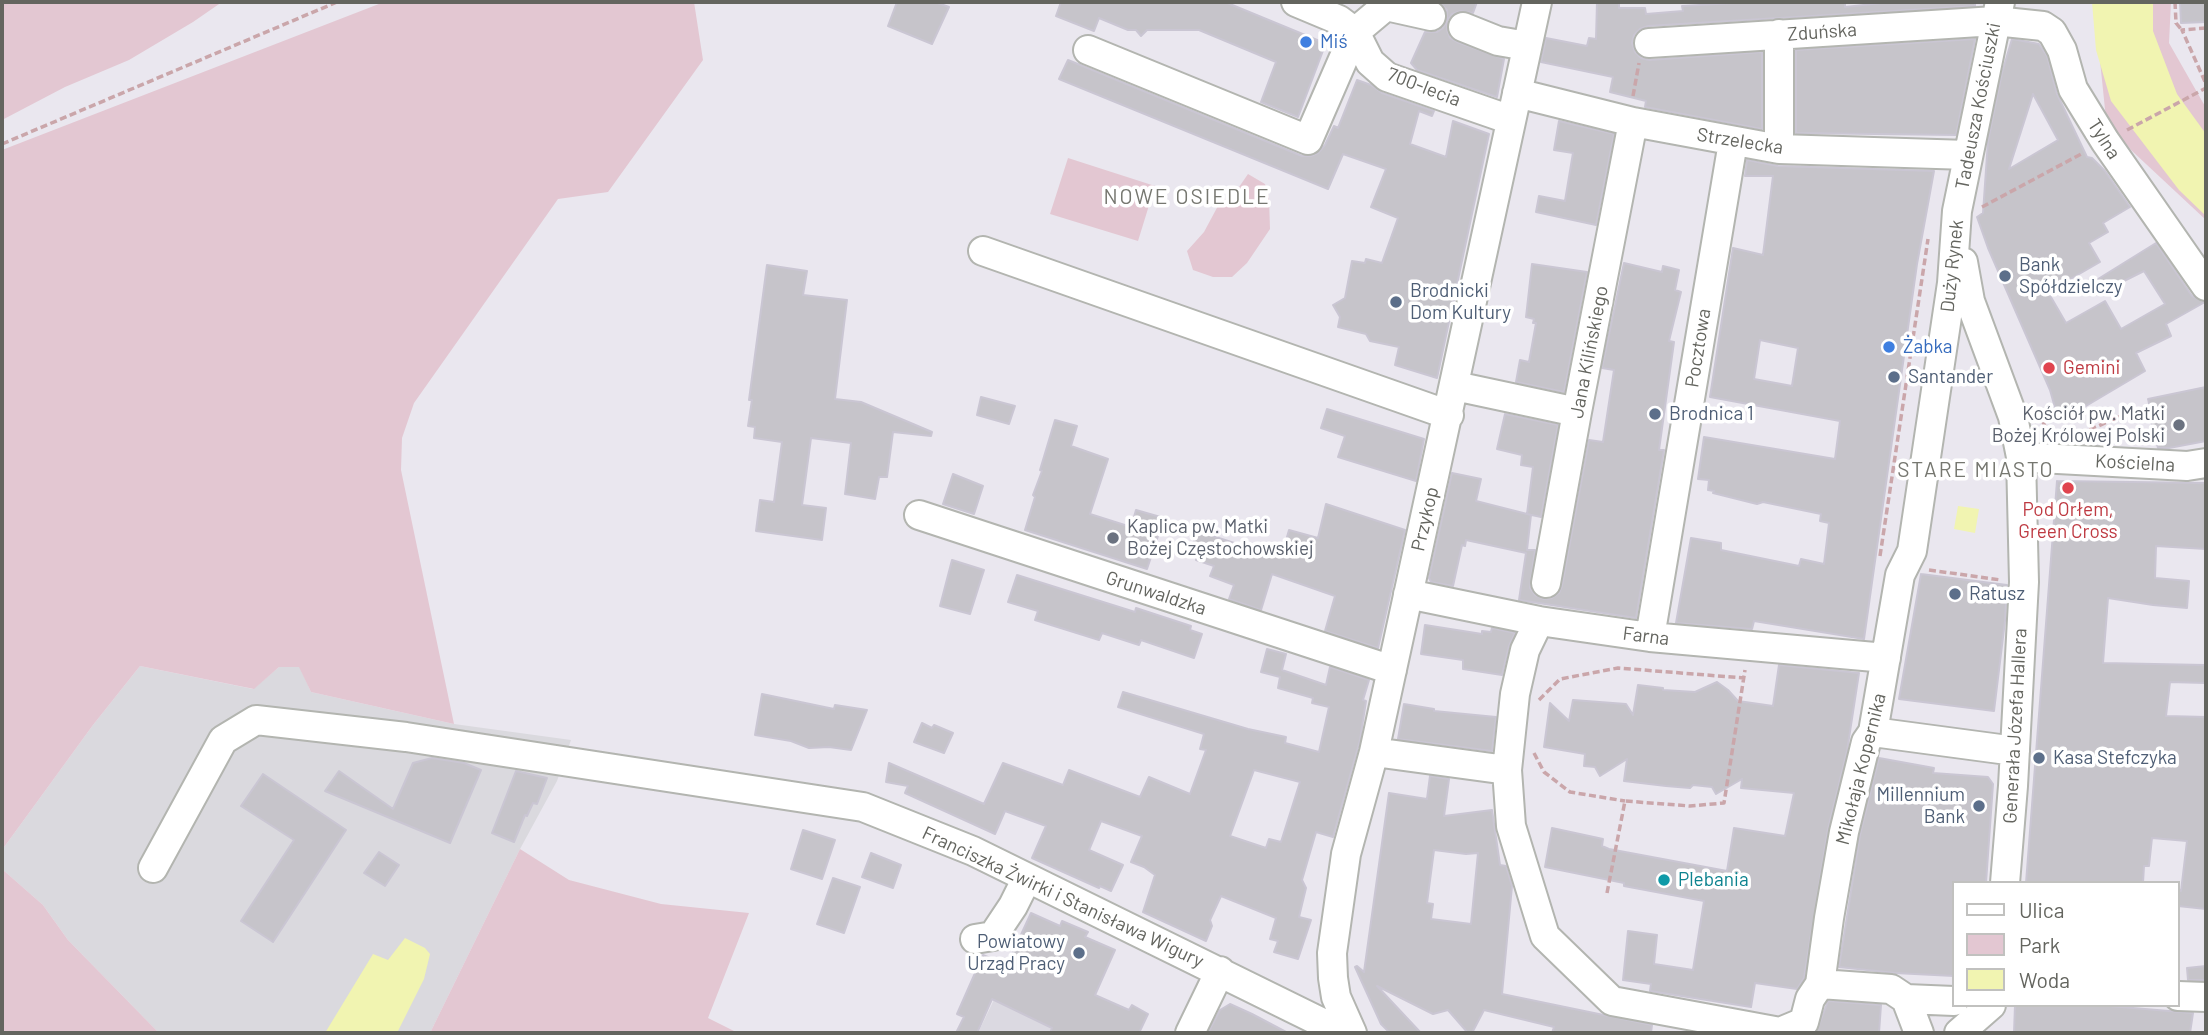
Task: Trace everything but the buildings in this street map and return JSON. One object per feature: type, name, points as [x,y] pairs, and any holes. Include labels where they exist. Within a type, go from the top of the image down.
[{"type":"street","points":[[1296,2],[1339,20],[1355,32]]},
{"type":"street","name":"Przykop","points":[[1352,1033],[1336,997],[1332,953],[1346,854],[1374,752],[1537,2]]},
{"type":"street","points":[[1088,50],[1308,140],[1355,32],[1386,5],[1432,16]]},
{"type":"street","name":"Zduńska","points":[[1649,43],[1779,34],[1997,11]]},
{"type":"street","name":"Tylna","points":[[1997,11],[2043,26],[2052,32],[2062,50],[2073,89],[2112,138],[2206,286]]},
{"type":"street","name":"Tadeusza Kościuszki","points":[[1970,209],[1968,155],[1997,11]]},
{"type":"street","points":[[1462,27],[1498,41],[1527,46]]},
{"type":"street","name":"700-lecia","points":[[1355,32],[1370,62],[1387,77],[1514,106]]},
{"type":"street","points":[[1779,34],[1779,149]]},
{"type":"street","name":"Strzelecka","points":[[1514,106],[1633,121],[1779,149],[1968,155]]},
{"type":"street","name":"Jana Kilińskiego","points":[[1546,583],[1633,121]]},
{"type":"street","name":"Pocztowa","points":[[1650,637],[1733,142]]},
{"type":"street","name":"Duży Rynek","points":[[1970,209],[1965,283],[2013,417],[2021,457],[2024,576]]},
{"type":"street","name":"Duży Rynek","points":[[1906,565],[1952,284],[1970,209]]},
{"type":"street","points":[[983,251],[1449,415]]},
{"type":"street","points":[[1455,386],[1577,412]]},
{"type":"street","name":"Kościelna","points":[[2021,457],[2187,467],[2206,463]]},
{"type":"street","name":"Grunwaldzka","points":[[919,516],[1392,670]]},
{"type":"street","name":"Mikołaja Kopernika","points":[[1507,770],[1511,826],[1545,936],[1612,1001],[1780,1032],[1804,1022],[1811,999],[1820,984],[1844,832],[1866,742],[1873,732],[1906,565]]},
{"type":"street","name":"Generała Józefa Hallera","points":[[2005,881],[2024,576]]},
{"type":"street","name":"Farna","points":[[1408,594],[1539,621],[1650,637],[1886,658]]},
{"type":"street","points":[[1374,752],[1507,770],[1515,694],[1525,650],[1539,621]]},
{"type":"street","name":"Franciszka Żwirki i Stanisława Wigury","points":[[153,868],[223,740],[256,720],[406,737],[863,807],[973,851],[1343,1033]]},
{"type":"street","points":[[1873,732],[2015,751]]},
{"type":"street","points":[[975,939],[992,936],[1013,906],[1027,878]]},
{"type":"street","points":[[1190,1033],[1220,971]]},
{"type":"street","points":[[1820,984],[1891,989],[1906,999],[1952,1001]]},
{"type":"street","points":[[2180,996],[2206,997]]},
{"type":"street","points":[[1906,999],[1919,1033]]},
{"type":"street","points":[[1959,1033],[1989,1007]]},
{"type":"path","points":[[2,144],[337,2]]},
{"type":"path","points":[[1970,209],[2112,138],[2206,86],[2182,30],[2176,23],[2175,2]]},
{"type":"path","points":[[2182,30],[2206,28]]},
{"type":"path","points":[[1929,234],[1878,571],[1906,565],[1917,577],[1918,568],[2024,576]]},
{"type":"path","points":[[2073,436],[2130,412]]},
{"type":"path","points":[[2041,419],[2052,443]]},
{"type":"path","points":[[1533,751],[1544,772],[1570,792],[1625,801],[1690,806],[1724,803],[1749,647]]},
{"type":"path","points":[[1533,705],[1560,680],[1618,668],[1744,678]]},
{"type":"path","points":[[1607,893],[1625,801]]},
{"type":"shaded area","points":[[140,666],[253,689],[279,667],[300,667],[311,692],[454,724],[571,740],[557,781],[520,849],[430,1033],[159,1033],[68,940],[43,905],[2,869],[2,850],[93,725]]},
{"type":"shaded area","points":[[1001,985],[1108,1033],[978,1033]]},
{"type":"green space","points":[[2,2],[222,2],[129,60],[65,87],[2,120]]},
{"type":"green space","points":[[384,2],[694,2],[703,60],[608,192],[558,199],[414,403],[402,438],[401,470],[454,724],[311,692],[299,667],[279,667],[254,689],[140,666],[93,725],[2,850],[2,150]]},
{"type":"green space","points":[[2094,2],[2171,2],[2169,43],[2206,108],[2206,220],[2131,150],[2106,119]]},
{"type":"green space","points":[[1068,158],[1155,186],[1138,241],[1050,214]]},
{"type":"green space","points":[[1248,174],[1265,184],[1269,198],[1270,229],[1247,263],[1232,277],[1213,277],[1193,270],[1187,251],[1204,232],[1219,204],[1237,190]]},
{"type":"green space","points":[[520,849],[569,880],[661,904],[749,913],[708,1018],[738,1033],[430,1033]]},
{"type":"green space","points":[[2,869],[43,905],[68,940],[159,1033],[2,1033]]},
{"type":"water","points":[[2092,2],[2153,2],[2153,31],[2177,94],[2206,134],[2206,216],[2179,190],[2111,101],[2096,50]]},
{"type":"water","points":[[1958,506],[1979,509],[1975,533],[1954,529]]},
{"type":"water","points":[[405,938],[425,948],[430,954],[424,979],[397,1033],[325,1033],[373,954],[388,960]]},
{"type":"place","name":"Miś","points":[[1306,42]]},
{"type":"place","name":"Bank Spółdzielczy","points":[[2005,276]]},
{"type":"place","name":"Brodnicki Dom Kultury","points":[[1396,302]]},
{"type":"place","name":"Żabka","points":[[1889,347]]},
{"type":"place","name":"Gemini","points":[[2049,368]]},
{"type":"place","name":"Santander","points":[[1894,377]]},
{"type":"place","name":"Brodnica 1","points":[[1655,414]]},
{"type":"place","name":"Kościół pw. Matki Bożej Królowej Polski","points":[[2179,425]]},
{"type":"place","name":"Pod Orłem, Green Cross","points":[[2068,488]]},
{"type":"place","name":"Kaplica pw. Matki Bożej Częstochowskiej","points":[[1113,538]]},
{"type":"place","name":"Ratusz","points":[[1955,594]]},
{"type":"place","name":"Kasa Stefczyka","points":[[2039,758]]},
{"type":"place","name":"Millennium Bank","points":[[1979,806]]},
{"type":"place","name":"Plebania","points":[[1664,880]]},
{"type":"place","name":"Powiatowy Urząd Pracy","points":[[1079,953]]},
{"type":"district","name":"NOWE OSIEDLE","points":[[1187,197]]},
{"type":"district","name":"STARE MIASTO","points":[[1976,470]]}]
